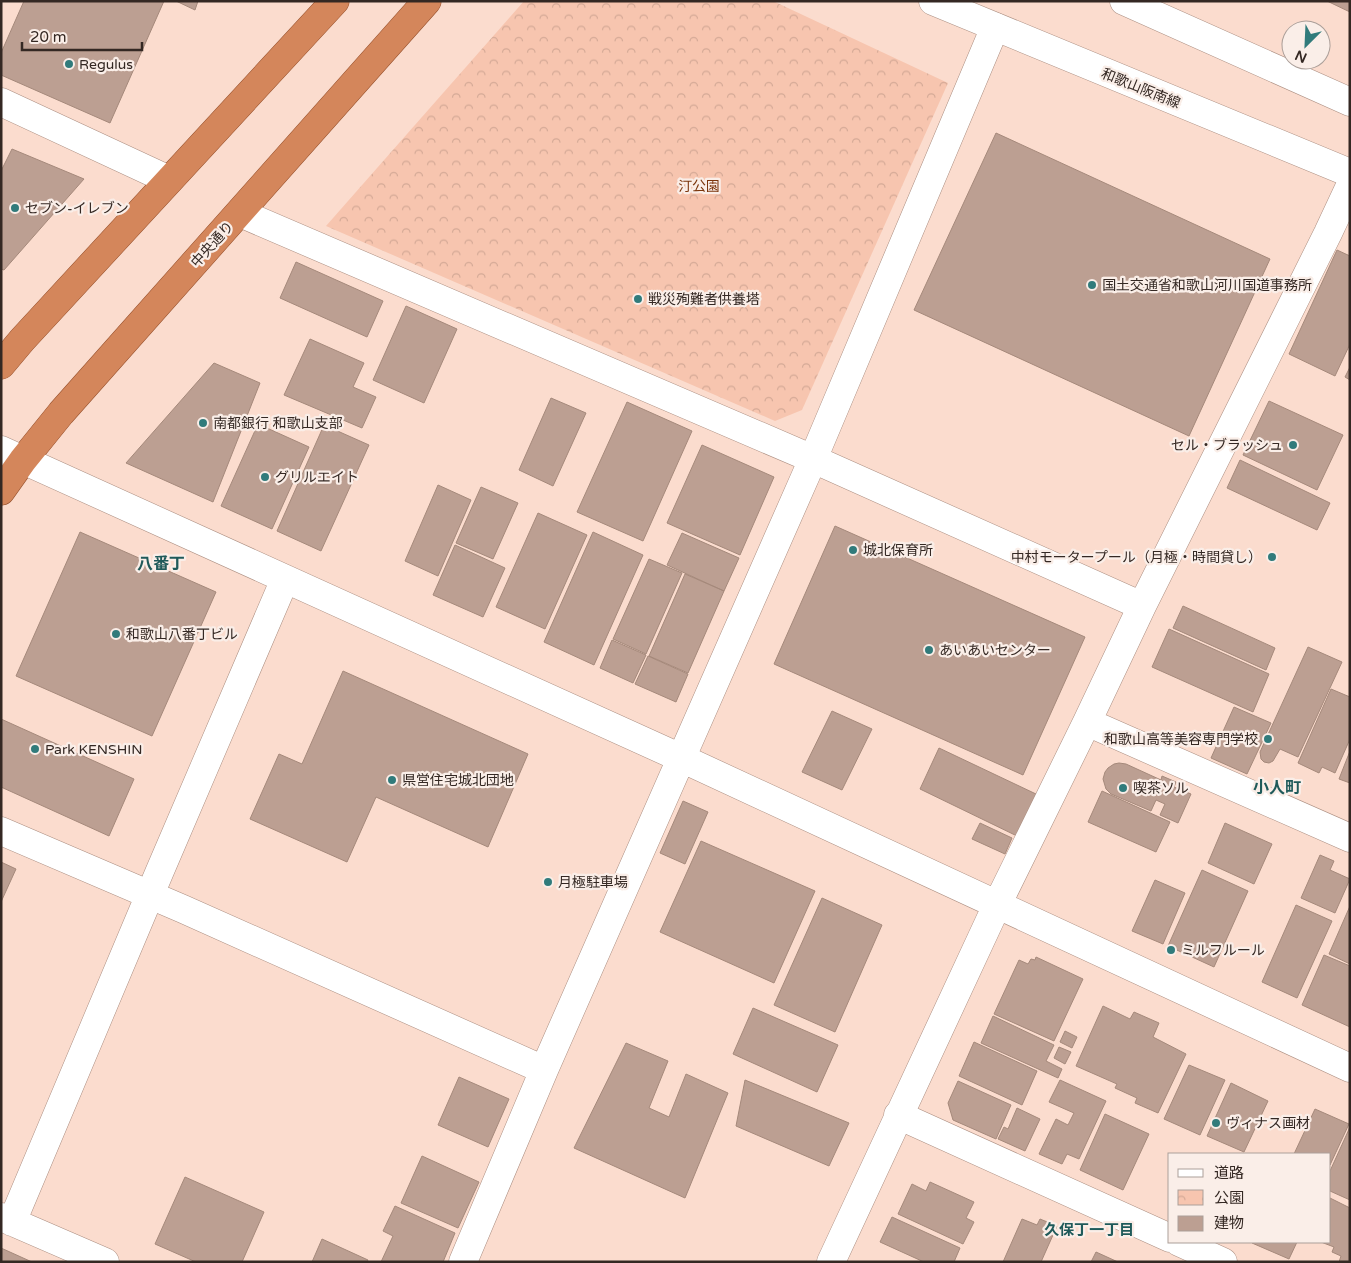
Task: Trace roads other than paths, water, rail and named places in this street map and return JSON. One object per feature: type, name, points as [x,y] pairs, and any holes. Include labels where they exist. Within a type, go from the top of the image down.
[{"type":"highway","points":[[1,365],[335,1]]},
{"type":"highway","name":"中央通り","points":[[1,491],[12,455],[61,413],[427,1]]},
{"type":"street","name":"和歌山阪南線","points":[[933,1],[1350,173]]},
{"type":"street","points":[[1124,1],[1350,102]]},
{"type":"street","points":[[463,1262],[544,1070],[813,459],[995,27]]},
{"type":"street","points":[[1,102],[169,180]]},
{"type":"street","points":[[830,1262],[898,1115],[1142,606],[1350,186]]},
{"type":"street","points":[[240,213],[813,459],[1142,606]]},
{"type":"street","points":[[12,455],[681,758],[1350,1068]]},
{"type":"street","points":[[105,1262],[7,1219],[150,895],[285,579]]},
{"type":"street","points":[[1087,722],[1350,838]]},
{"type":"street","points":[[1,831],[544,1070]]},
{"type":"street","points":[[898,1115],[1168,1237]]},
{"type":"street","points":[[1181,1243],[1223,1262]]},
{"type":"place","name":"Regulus","points":[[69,64]]},
{"type":"place","name":"セブン-イレブン","points":[[15,208]]},
{"type":"place","name":"国土交通省和歌山河川国道事務所","points":[[1092,285]]},
{"type":"place","name":"戦災殉難者供養塔","points":[[638,299]]},
{"type":"place","name":"南都銀行 和歌山支部","points":[[203,423]]},
{"type":"place","name":"セル・ブラッシュ","points":[[1293,445]]},
{"type":"place","name":"グリルエイト","points":[[265,477]]},
{"type":"place","name":"城北保育所","points":[[853,550]]},
{"type":"place","name":"中村モータープール（月極・時間貸し）","points":[[1272,557]]},
{"type":"place","name":"和歌山八番丁ビル","points":[[116,634]]},
{"type":"place","name":"あいあいセンター","points":[[929,650]]},
{"type":"place","name":"和歌山高等美容専門学校","points":[[1268,739]]},
{"type":"place","name":"Park KENSHIN","points":[[35,749]]},
{"type":"place","name":"県営住宅城北団地","points":[[392,780]]},
{"type":"place","name":"喫茶ソル","points":[[1123,788]]},
{"type":"place","name":"月極駐車場","points":[[548,882]]},
{"type":"place","name":"ミルフルール","points":[[1171,950]]},
{"type":"place","name":"ヴィナス画材","points":[[1216,1123]]},
{"type":"district","name":"八番丁","points":[[161,563]]},
{"type":"district","name":"小人町","points":[[1277,787]]},
{"type":"district","name":"久保丁一丁目","points":[[1089,1230]]},
{"type":"park label","name":"汀公園","points":[[699,186]]}]
